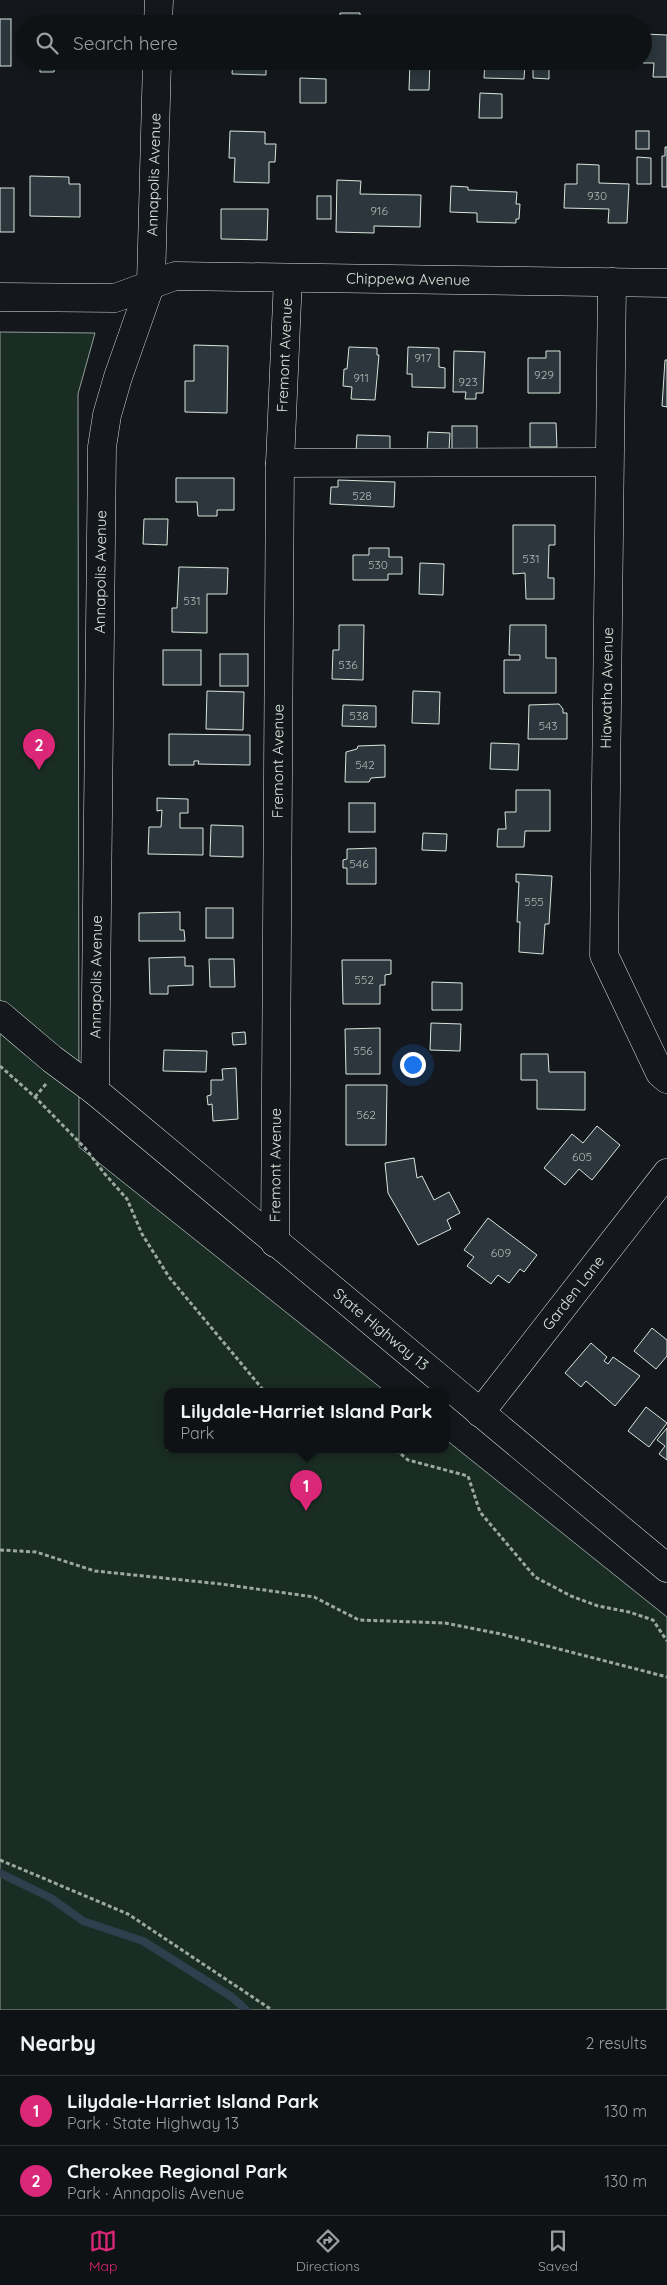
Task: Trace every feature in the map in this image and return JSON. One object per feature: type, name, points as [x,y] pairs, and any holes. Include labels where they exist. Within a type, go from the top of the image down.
[{"type":"street","points":[[158,15],[159,0]]},
{"type":"street","name":"Annapolis Avenue","points":[[95,1091],[102,447],[107,415],[118,377],[151,283],[157,70]]},
{"type":"street","name":"Chippewa Avenue","points":[[0,297],[114,298],[151,283],[175,276],[667,283]]},
{"type":"street","name":"Fremont Avenue","points":[[275,1243],[280,463],[288,278]]},
{"type":"street","name":"Hiawatha Avenue","points":[[612,282],[604,955],[660,1073],[667,1079]]},
{"type":"street","points":[[280,463],[609,462]]},
{"type":"street","name":"State Highway 13","points":[[0,1015],[52,1059],[95,1091],[667,1568]]},
{"type":"street","name":"Garden Lane","points":[[480,1413],[667,1173]]},
{"type":"path","points":[[0,1066],[35,1097],[85,1148],[127,1199],[142,1234],[169,1277],[262,1388]]},
{"type":"path","points":[[35,1097],[46,1084]]},
{"type":"path","points":[[400,1453],[408,1460],[468,1476],[480,1512],[534,1576],[571,1596],[598,1606],[629,1612],[653,1620],[667,1641]]},
{"type":"path","points":[[0,1550],[36,1552],[95,1571],[221,1584],[314,1597],[359,1620],[445,1623],[501,1634],[667,1677]]},
{"type":"path","points":[[0,1860],[128,1914],[272,2010]]},
{"type":"green space","points":[[0,332],[95,333],[78,394],[79,1147],[381,1388],[164,1388],[164,1453],[449,1453],[449,1442],[667,1617],[667,2010],[0,2010]]},
{"type":"building","points":[[340,13],[360,13],[360,15],[340,15]]},
{"type":"building","points":[[0,19],[11,19],[11,66],[0,66]]},
{"type":"building","points":[[652,34],[667,35],[667,77],[653,77],[654,63],[652,63]]},
{"type":"building","points":[[40,70],[54,70],[54,72],[40,72]]},
{"type":"building","points":[[232,70],[266,70],[266,75],[232,74]]},
{"type":"building","points":[[410,70],[430,70],[429,90],[409,90]]},
{"type":"building","points":[[484,70],[525,70],[524,79],[484,78]]},
{"type":"building","points":[[533,70],[549,70],[549,79],[533,78]]},
{"type":"building","points":[[300,78],[326,79],[326,103],[300,103]]},
{"type":"building","points":[[480,93],[502,94],[502,118],[479,118]]},
{"type":"building","points":[[230,131],[265,132],[265,144],[276,144],[275,162],[269,162],[269,183],[234,182],[235,158],[229,158]]},
{"type":"building","points":[[636,131],[649,131],[649,149],[636,149]]},
{"type":"building","points":[[665,147],[667,147],[667,187],[662,187],[662,156],[665,156]]},
{"type":"building","points":[[637,157],[651,158],[651,184],[637,184]]},
{"type":"building","points":[[577,164],[599,165],[599,183],[629,184],[627,223],[608,223],[609,209],[564,208],[565,184],[577,184]]},
{"type":"building","points":[[30,176],[69,177],[69,184],[80,184],[80,217],[30,216]]},
{"type":"building","points":[[337,180],[361,181],[360,194],[421,195],[420,227],[374,226],[374,233],[336,232]]},
{"type":"building","points":[[451,186],[468,187],[468,190],[517,192],[516,204],[520,204],[519,219],[516,219],[516,223],[477,222],[477,213],[450,212]]},
{"type":"building","points":[[0,188],[14,188],[14,232],[0,232]]},
{"type":"building","points":[[317,196],[331,196],[331,219],[317,219]]},
{"type":"building","points":[[221,209],[268,209],[267,240],[221,239]]},
{"type":"building","points":[[194,345],[228,346],[227,413],[185,412],[185,381],[194,381]]},
{"type":"building","points":[[349,347],[377,348],[377,355],[379,355],[375,400],[351,399],[352,387],[343,386],[344,369],[347,369]]},
{"type":"building","points":[[408,347],[439,348],[439,367],[445,368],[445,388],[412,387],[412,374],[407,374]]},
{"type":"building","points":[[454,351],[485,352],[483,393],[476,393],[476,399],[465,399],[466,392],[453,392]]},
{"type":"building","points":[[546,351],[560,351],[560,393],[528,393],[528,358],[546,358]]},
{"type":"building","points":[[665,360],[667,360],[667,407],[662,406]]},
{"type":"building","points":[[530,423],[556,423],[557,447],[530,447]]},
{"type":"building","points":[[452,426],[477,426],[477,450],[452,450]]},
{"type":"building","points":[[428,432],[450,433],[449,450],[427,450]]},
{"type":"building","points":[[357,435],[390,436],[390,453],[356,452]]},
{"type":"building","points":[[176,478],[234,478],[234,510],[217,510],[217,516],[198,516],[197,502],[176,502]]},
{"type":"building","points":[[338,480],[395,482],[394,507],[330,504],[331,487],[338,487]]},
{"type":"building","points":[[144,519],[168,519],[167,545],[143,544]]},
{"type":"building","points":[[513,525],[555,525],[555,545],[549,545],[548,578],[554,578],[554,599],[526,599],[525,573],[513,574]]},
{"type":"building","points":[[369,548],[389,548],[389,557],[402,557],[402,574],[388,574],[388,580],[353,580],[353,555],[369,555]]},
{"type":"building","points":[[420,563],[444,564],[443,595],[419,594]]},
{"type":"building","points":[[179,567],[228,568],[227,594],[207,594],[207,633],[172,632],[172,608],[177,608]]},
{"type":"building","points":[[339,625],[364,625],[363,680],[332,679],[333,650],[339,650]]},
{"type":"building","points":[[510,625],[546,625],[546,658],[556,658],[556,693],[504,693],[504,660],[520,660],[520,655],[509,655]]},
{"type":"building","points":[[163,650],[201,650],[201,685],[163,685]]},
{"type":"building","points":[[220,654],[248,654],[248,686],[220,686]]},
{"type":"building","points":[[207,691],[244,692],[243,730],[206,729]]},
{"type":"building","points":[[413,691],[440,692],[439,724],[412,723]]},
{"type":"building","points":[[559,704],[563,709],[563,713],[567,713],[567,739],[528,739],[529,705]]},
{"type":"building","points":[[343,705],[376,706],[376,727],[342,726]]},
{"type":"building","points":[[169,734],[250,735],[250,765],[198,764],[199,761],[194,761],[194,765],[169,765]]},
{"type":"building","points":[[491,743],[519,744],[518,770],[490,769]]},
{"type":"building","points":[[385,745],[385,777],[371,778],[369,782],[345,782],[346,752],[357,749],[358,746]]},
{"type":"building","points":[[516,790],[550,790],[550,831],[525,831],[524,847],[497,847],[498,829],[506,829],[505,812],[516,812]]},
{"type":"building","points":[[157,798],[188,799],[188,813],[180,813],[180,828],[203,828],[203,855],[148,854],[149,827],[161,827],[162,810],[157,811]]},
{"type":"building","points":[[349,803],[375,803],[375,832],[349,832]]},
{"type":"building","points":[[211,825],[243,826],[243,857],[210,856]]},
{"type":"building","points":[[423,833],[447,834],[446,851],[422,850]]},
{"type":"building","points":[[376,848],[376,884],[347,884],[347,868],[343,868],[343,860],[347,859],[347,849]]},
{"type":"building","points":[[516,874],[552,876],[549,924],[545,924],[543,954],[519,952],[520,922],[517,922],[519,882],[516,882]]},
{"type":"building","points":[[206,908],[233,908],[233,938],[206,938]]},
{"type":"building","points":[[180,912],[180,930],[184,930],[185,941],[139,941],[139,913]]},
{"type":"building","points":[[185,957],[185,966],[193,966],[193,985],[168,986],[168,994],[150,994],[149,958]]},
{"type":"building","points":[[209,959],[234,959],[235,987],[210,987]]},
{"type":"building","points":[[342,960],[391,960],[391,974],[385,975],[385,985],[380,985],[380,1004],[343,1004]]},
{"type":"building","points":[[432,982],[462,983],[462,1010],[432,1010]]},
{"type":"building","points":[[431,1023],[461,1024],[460,1051],[430,1050]]},
{"type":"building","points":[[380,1028],[380,1074],[346,1074],[345,1029]]},
{"type":"building","points":[[245,1032],[246,1044],[233,1045],[232,1033]]},
{"type":"building","points":[[164,1050],[207,1051],[206,1072],[163,1071]]},
{"type":"building","points":[[521,1054],[548,1054],[549,1072],[585,1072],[585,1110],[537,1109],[537,1080],[521,1080]]},
{"type":"building","points":[[236,1068],[238,1119],[213,1121],[212,1104],[208,1105],[207,1096],[211,1095],[211,1080],[223,1080],[222,1069]]},
{"type":"building","points":[[346,1085],[387,1085],[386,1145],[346,1145]]},
{"type":"building","points":[[597,1126],[620,1145],[592,1180],[579,1169],[565,1185],[544,1168],[572,1134],[583,1143]]},
{"type":"building","points":[[414,1158],[417,1178],[422,1176],[434,1200],[449,1192],[460,1213],[447,1220],[451,1229],[418,1245],[388,1193],[385,1163]]},
{"type":"building","points":[[488,1218],[537,1255],[524,1272],[520,1269],[509,1283],[498,1275],[491,1284],[467,1266],[474,1257],[464,1250]]},
{"type":"building","points":[[652,1328],[667,1340],[667,1356],[656,1369],[634,1351]]},
{"type":"building","points":[[591,1343],[607,1357],[604,1361],[608,1364],[613,1357],[640,1376],[615,1406],[586,1381],[581,1387],[565,1373]]},
{"type":"building","points":[[646,1407],[667,1423],[649,1447],[628,1431]]},
{"type":"building","points":[[667,1428],[667,1460],[659,1454],[665,1446],[657,1440]]},
{"type":"waterway","points":[[0,1873],[51,1898],[83,1921],[143,1941],[232,1997],[246,2010]]},
{"type":"place","name":"Cherokee Regional Park","points":[[39,770]]},
{"type":"place","name":"Lilydale-Harriet Island Park","points":[[306,1511]]}]
